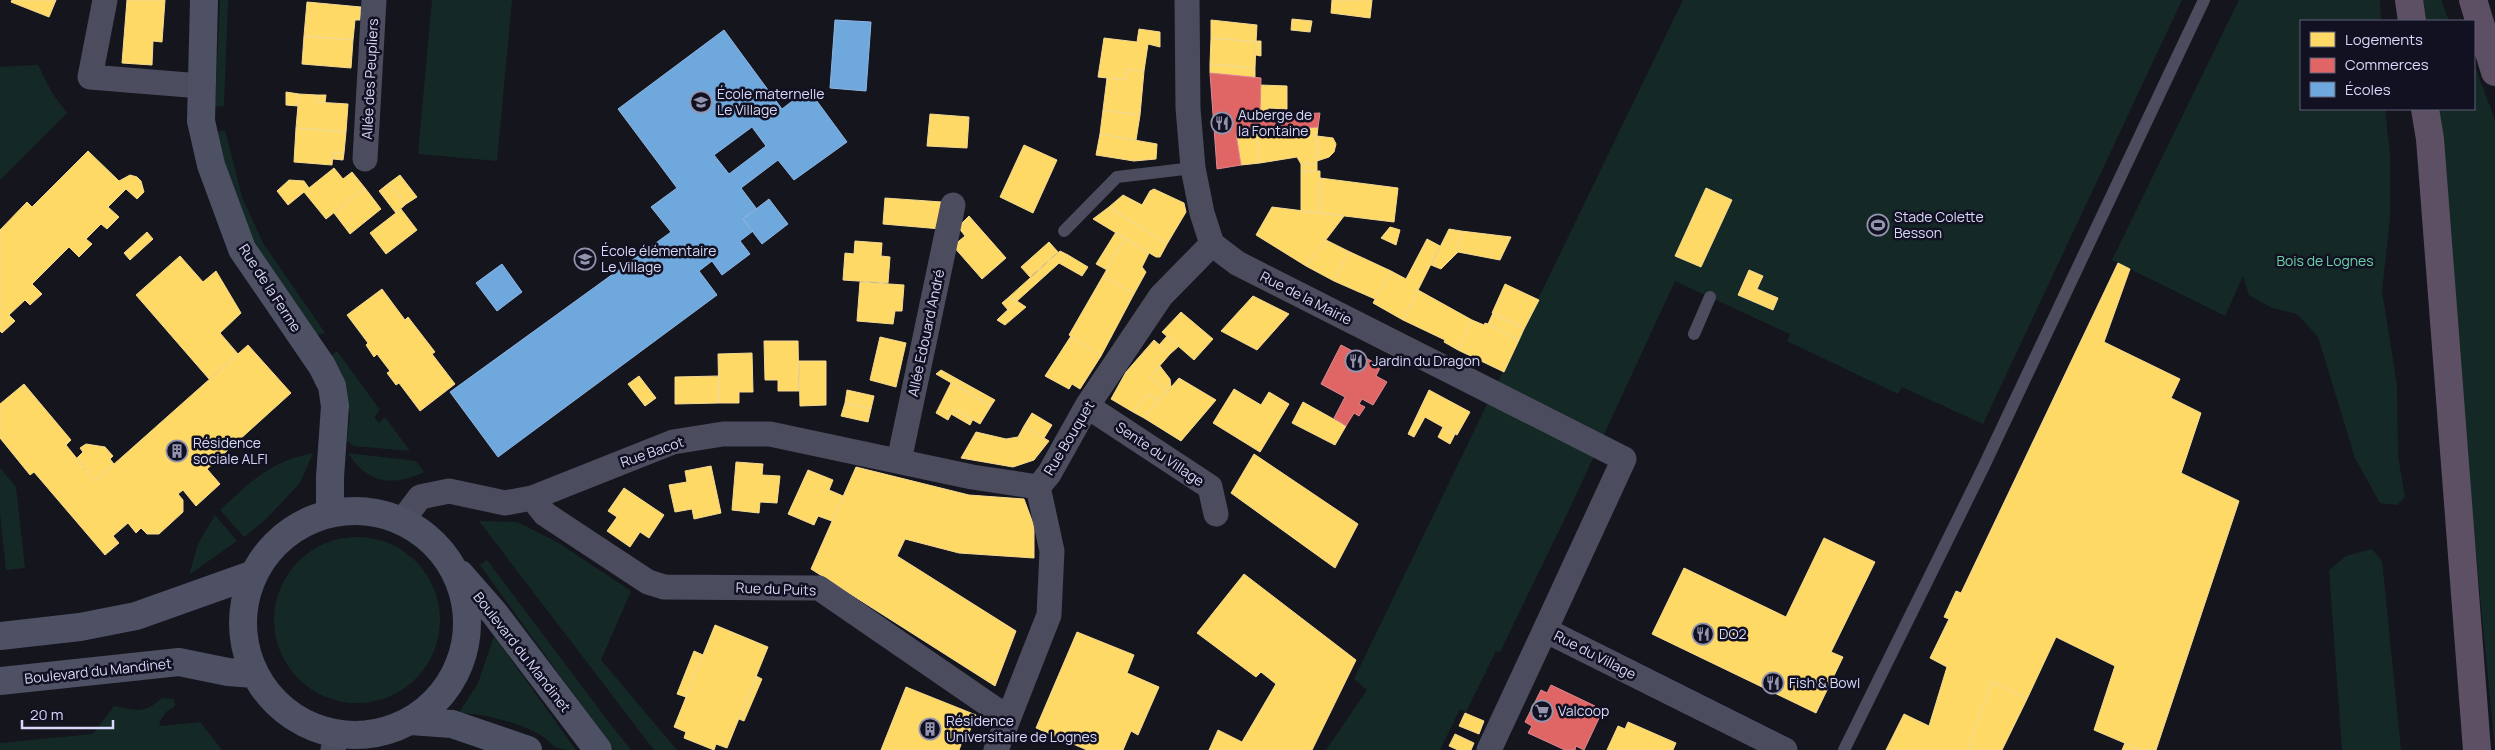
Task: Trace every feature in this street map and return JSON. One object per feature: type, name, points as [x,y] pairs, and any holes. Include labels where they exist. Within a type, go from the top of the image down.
[{"type":"highway","points":[[2409,0],[2412,20]]},
{"type":"highway","points":[[2473,0],[2495,72]]},
{"type":"highway","points":[[2425,110],[2430,139],[2477,750]]},
{"type":"street","points":[[105,0],[90,77],[201,86]]},
{"type":"street","name":"Rue de la Ferme","points":[[204,0],[201,121],[211,165],[242,249],[322,366],[332,386],[335,406],[330,477],[330,514]]},
{"type":"street","name":"Allée des Peupliers","points":[[365,159],[374,0]]},
{"type":"street","points":[[1186,0],[1188,108],[1193,168],[1202,213],[1212,244]]},
{"type":"street","name":"Allée Edouard André","points":[[899,461],[953,205]]},
{"type":"street","name":"Rue Bouquet","points":[[996,750],[1049,615],[1052,551],[1038,487],[1049,474],[1087,406],[1161,296],[1212,244]]},
{"type":"street","name":"Rue de la Mairie","points":[[1212,244],[1236,263],[1624,459]]},
{"type":"street","name":"Sente du Village","points":[[1087,406],[1210,487],[1216,514]]},
{"type":"street","name":"Rue Bacot","points":[[402,522],[420,497],[449,491],[505,503],[532,498],[673,442],[723,434],[770,434],[972,477],[1038,487]]},
{"type":"street","name":"Rue du Village","points":[[1624,459],[1545,630],[1785,750]]},
{"type":"street","name":"Rue du Puits","points":[[532,498],[545,514],[648,582],[664,588],[819,588],[1007,722]]},
{"type":"street","points":[[352,511],[375,512],[402,522],[416,529],[444,555],[456,573],[463,593],[467,614],[467,635],[462,656],[454,676],[428,709],[410,721],[374,734],[355,736],[334,742],[297,720],[280,707],[265,692],[254,674],[246,655],[243,635],[242,614],[246,593],[264,557],[277,542],[293,529],[330,514],[352,511]]},
{"type":"street","name":"Boulevard du Mandinet","points":[[444,555],[495,614],[598,750]]},
{"type":"street","points":[[0,636],[80,627],[136,616],[254,574]]},
{"type":"street","points":[[1489,750],[1545,630]]},
{"type":"street","name":"Boulevard du Mandinet","points":[[0,682],[179,662],[228,672],[254,674]]},
{"type":"street","points":[[410,721],[452,724],[528,750]]},
{"type":"lane","points":[[1844,750],[1983,468],[2204,0]]},
{"type":"lane","points":[[1064,231],[1117,177],[1193,168]]},
{"type":"lane","points":[[1694,334],[1710,297]]},
{"type":"green space","points":[[220,0],[228,0],[224,106],[215,107]]},
{"type":"green space","points":[[432,0],[512,0],[497,161],[418,154]]},
{"type":"green space","points":[[1683,0],[2182,0],[1983,424],[1902,387],[1898,394],[1787,341],[1790,334],[1675,281],[1569,510],[1500,652],[1496,651],[1466,712],[1460,709],[1440,750],[1326,750],[1367,690],[1354,679]]},
{"type":"green space","name":"Bois de Lognes","points":[[2239,0],[2380,0],[2381,20],[2300,20],[2300,110],[2385,110],[2390,155],[2390,218],[2382,291],[2397,385],[2398,456],[2405,497],[2397,505],[2380,503],[2355,458],[2318,337],[2297,314],[2272,308],[2249,295],[2243,276],[2225,316],[2112,260]]},
{"type":"green space","points":[[2420,0],[2441,0],[2449,20],[2423,20]]},
{"type":"green space","points":[[38,65],[52,93],[67,113],[0,180],[0,67]]},
{"type":"green space","points":[[2475,67],[2495,120],[2495,750],[2433,110],[2475,110]]},
{"type":"green space","points":[[225,130],[242,197],[263,243],[325,333],[317,335],[283,289],[253,241],[240,215],[230,189],[223,161],[218,132]]},
{"type":"green space","points":[[337,351],[380,410],[374,417],[379,423],[385,417],[410,451],[354,446],[347,441],[350,413],[342,374],[331,356]]},
{"type":"green space","points":[[313,453],[300,483],[266,519],[244,537],[220,510],[252,482],[273,467]]},
{"type":"green space","points":[[348,453],[416,461],[424,472],[401,480],[382,480],[372,477],[364,471]]},
{"type":"green space","points":[[0,468],[16,487],[25,568],[6,570],[0,513]]},
{"type":"green space","points":[[215,515],[237,541],[189,575],[198,544]]},
{"type":"green space","points":[[479,521],[517,522],[557,542],[631,591],[601,660],[677,750],[654,750]]},
{"type":"green space","points":[[365,537],[381,540],[396,546],[410,555],[422,567],[431,581],[437,596],[440,620],[439,636],[431,659],[422,673],[410,685],[396,694],[381,700],[349,703],[333,700],[318,694],[304,685],[292,673],[283,659],[277,644],[274,612],[277,596],[283,581],[292,567],[304,555],[318,546],[333,540]]},
{"type":"green space","points":[[2372,549],[2382,561],[2401,750],[2342,750],[2329,570],[2346,556]]},
{"type":"green space","points":[[487,560],[631,750],[614,750],[480,565]]},
{"type":"green space","points":[[494,636],[576,750],[560,749],[535,732],[507,721],[459,713],[478,683]]},
{"type":"green space","points":[[162,698],[174,699],[175,706],[166,712],[159,723],[161,726],[200,722],[222,750],[0,750],[0,743],[93,734],[114,706],[139,710],[150,707]]},
{"type":"building: Logements","points":[[12,0],[56,0],[49,17],[11,2]]},
{"type":"building: Logements","points":[[127,0],[165,0],[162,42],[153,41],[152,65],[122,63]]},
{"type":"building: Logements","points":[[1332,0],[1372,0],[1370,18],[1331,13]]},
{"type":"building: Logements","points":[[307,2],[361,7],[360,20],[355,20],[353,40],[304,36]]},
{"type":"building: Logements","points":[[1292,19],[1312,21],[1310,32],[1291,30]]},
{"type":"building: Logements","points":[[1211,20],[1257,25],[1256,42],[1211,38]]},
{"type":"building: Logements","points":[[1139,29],[1160,32],[1160,47],[1148,44],[1144,71],[1127,69],[1125,80],[1098,77],[1104,38],[1137,42]]},
{"type":"building: Logements","points":[[304,36],[353,40],[351,68],[302,64]]},
{"type":"building: Logements","points":[[1211,38],[1256,42],[1255,68],[1210,64]]},
{"type":"building: Logements","points":[[1256,41],[1261,41],[1261,56],[1256,55]]},
{"type":"building: Logements","points":[[1210,64],[1255,68],[1255,78],[1210,73]]},
{"type":"building: Logements","points":[[1127,69],[1144,71],[1140,115],[1103,110],[1107,78],[1125,80]]},
{"type":"building: Logements","points":[[1260,85],[1287,86],[1287,109],[1268,108],[1268,115],[1260,116]]},
{"type":"building: Logements","points":[[286,92],[299,94],[298,106],[286,105]]},
{"type":"building: Logements","points":[[299,94],[317,95],[316,102],[348,104],[346,132],[296,128]]},
{"type":"building: Logements","points":[[317,95],[326,95],[325,103],[316,102]]},
{"type":"building: Logements","points":[[1103,110],[1140,115],[1136,140],[1100,134]]},
{"type":"building: Logements","points":[[930,114],[969,117],[967,148],[927,146]]},
{"type":"building: Logements","points":[[1318,127],[1317,136],[1296,134],[1297,129]]},
{"type":"building: Logements","points":[[296,128],[346,132],[344,153],[333,152],[332,165],[294,162]]},
{"type":"building: Logements","points":[[1297,129],[1296,134],[1317,136],[1317,164],[1301,164],[1297,157],[1260,163],[1257,132]]},
{"type":"building: Logements","points":[[1257,132],[1260,163],[1241,165],[1236,134]]},
{"type":"building: Logements","points":[[1100,134],[1157,144],[1156,159],[1134,161],[1096,155]]},
{"type":"building: Logements","points":[[1317,136],[1333,138],[1336,144],[1334,152],[1329,157],[1317,161]]},
{"type":"building: Logements","points":[[1024,145],[1057,160],[1033,213],[1000,197]]},
{"type":"building: Logements","points":[[88,151],[119,181],[130,175],[137,177],[141,181],[144,192],[137,199],[126,189],[108,207],[119,217],[107,229],[101,224],[86,239],[92,244],[79,257],[69,247],[32,284],[42,294],[30,305],[25,300],[9,315],[15,321],[2,333],[0,331],[0,230],[27,202],[32,207]]},
{"type":"building: Logements","points":[[333,152],[344,153],[343,160],[333,159]]},
{"type":"building: Logements","points":[[1301,164],[1317,164],[1317,171],[1301,171]]},
{"type":"building: Logements","points":[[334,168],[343,179],[352,172],[365,188],[326,219],[304,192],[288,205],[277,191],[289,180],[304,181],[309,188]]},
{"type":"building: Logements","points":[[1301,171],[1320,171],[1320,213],[1301,211]]},
{"type":"building: Logements","points":[[400,175],[417,197],[406,204],[389,183]]},
{"type":"building: Logements","points":[[1320,178],[1398,188],[1394,222],[1320,213]]},
{"type":"building: Logements","points":[[389,183],[406,204],[396,213],[379,191]]},
{"type":"building: Logements","points":[[365,188],[381,209],[350,234],[334,213]]},
{"type":"building: Logements","points":[[1706,188],[1732,200],[1701,267],[1675,256]]},
{"type":"building: Logements","points":[[1154,189],[1184,203],[1186,212],[1167,244],[1109,207],[1123,195],[1142,205],[1150,191]]},
{"type":"building: Logements","points":[[885,198],[942,202],[941,229],[883,224]]},
{"type":"building: Logements","points":[[1109,207],[1167,244],[1160,257],[1156,257],[1093,219]]},
{"type":"building: Logements","points":[[1272,207],[1344,216],[1306,266],[1256,235]]},
{"type":"building: Logements","points":[[401,209],[417,230],[386,254],[370,233]]},
{"type":"building: Logements","points":[[969,216],[1006,258],[982,279],[953,246],[965,236],[958,227]]},
{"type":"building: Logements","points":[[1390,227],[1400,230],[1396,245],[1381,238]]},
{"type":"building: Logements","points":[[1449,229],[1461,231],[1458,252],[1441,269],[1431,265]]},
{"type":"building: Logements","points":[[1461,231],[1511,237],[1500,260],[1458,252]]},
{"type":"building: Logements","points":[[147,232],[153,239],[130,260],[124,253]]},
{"type":"building: Logements","points":[[1116,232],[1125,238],[1107,270],[1096,264]]},
{"type":"building: Logements","points":[[1125,238],[1149,253],[1142,267],[1146,272],[1134,294],[1103,276]]},
{"type":"building: Logements","points":[[1427,239],[1440,246],[1403,320],[1373,303],[1391,271],[1406,279]]},
{"type":"building: Logements","points":[[1326,240],[1348,251],[1334,281],[1306,266]]},
{"type":"building: Logements","points":[[855,241],[882,243],[881,256],[890,257],[888,283],[843,280],[845,253],[854,254]]},
{"type":"building: Logements","points":[[1049,242],[1058,252],[1030,277],[1021,267]]},
{"type":"building: Logements","points":[[1060,251],[1068,255],[1017,301],[1009,297]]},
{"type":"building: Logements","points":[[1348,251],[1391,271],[1375,299],[1334,281]]},
{"type":"building: Logements","points":[[1068,255],[1088,267],[1082,276],[1059,263]]},
{"type":"building: Logements","points":[[180,256],[203,282],[216,271],[241,313],[220,333],[238,354],[209,379],[136,295]]},
{"type":"building: Logements","points":[[2118,263],[2130,269],[2104,342],[2180,379],[2171,398],[2201,413],[2181,473],[2239,501],[2156,750],[2141,750],[2094,730],[2115,666],[2056,637],[2027,699],[1992,681],[1968,750],[1886,750],[1904,714],[1929,726],[1947,667],[1930,658],[1949,619],[1944,617],[1956,591],[1961,593]]},
{"type":"building: Logements","points":[[1749,270],[1763,276],[1757,289],[1778,298],[1773,310],[1738,295]]},
{"type":"building: Logements","points":[[1103,276],[1134,294],[1101,356],[1069,335]]},
{"type":"building: Logements","points":[[860,282],[904,285],[902,311],[895,311],[893,324],[857,321]]},
{"type":"building: Logements","points":[[1505,284],[1539,300],[1524,329],[1492,313]]},
{"type":"building: Logements","points":[[382,289],[405,320],[408,317],[435,352],[432,354],[455,384],[420,411],[399,383],[396,385],[387,373],[390,371],[377,354],[374,357],[366,345],[368,343],[347,315]]},
{"type":"building: Logements","points":[[1418,290],[1472,320],[1458,350],[1444,342],[1445,340],[1403,320]]},
{"type":"building: Logements","points":[[1253,296],[1289,314],[1257,350],[1221,331]]},
{"type":"building: Logements","points":[[1009,297],[1017,301],[1008,310],[1002,303]]},
{"type":"building: Logements","points":[[1017,301],[1026,307],[1005,325],[997,320]]},
{"type":"building: Logements","points":[[1181,312],[1213,339],[1194,360],[1162,332]]},
{"type":"building: Logements","points":[[1493,313],[1524,329],[1519,340],[1488,324]]},
{"type":"building: Logements","points":[[1472,320],[1484,325],[1485,323],[1488,324],[1519,340],[1504,372],[1458,350]]},
{"type":"building: Logements","points":[[1071,336],[1101,356],[1080,389],[1072,384],[1069,389],[1045,376]]},
{"type":"building: Logements","points":[[1167,336],[1179,346],[1170,354],[1159,345]]},
{"type":"building: Logements","points":[[880,337],[906,343],[896,387],[870,380]]},
{"type":"building: Logements","points":[[1154,340],[1170,354],[1150,377],[1167,391],[1159,401],[1148,394],[1133,412],[1111,399],[1126,372]]},
{"type":"building: Logements","points":[[764,341],[798,341],[799,391],[778,391],[778,380],[765,380]]},
{"type":"building: Logements","name":"Résidence sociale ALFI","points":[[248,345],[291,393],[207,469],[220,484],[196,506],[183,490],[178,494],[183,500],[183,512],[159,534],[147,534],[141,528],[136,533],[128,523],[113,536],[119,543],[105,555],[34,472],[30,475],[0,438],[0,404],[24,384],[71,440],[66,445],[95,481]]},
{"type":"building: Logements","points":[[752,353],[753,392],[739,392],[739,403],[719,403],[718,354]]},
{"type":"building: Logements","points":[[799,361],[826,361],[826,405],[800,406]]},
{"type":"building: Logements","points":[[1160,366],[1170,379],[1171,387],[1167,391],[1150,377]]},
{"type":"building: Logements","points":[[941,370],[995,400],[991,406],[936,374]]},
{"type":"building: Logements","points":[[639,376],[656,398],[645,406],[628,384]]},
{"type":"building: Logements","points":[[719,376],[719,403],[675,404],[675,377]]},
{"type":"building: Logements","points":[[1179,378],[1216,400],[1181,441],[1144,418]]},
{"type":"building: Logements","points":[[951,383],[991,406],[980,424],[954,409],[948,420],[936,413]]},
{"type":"building: Logements","points":[[1234,389],[1261,405],[1269,392],[1289,404],[1260,452],[1213,423]]},
{"type":"building: Logements","points":[[847,390],[874,396],[871,409],[845,403]]},
{"type":"building: Logements","points":[[1429,390],[1470,412],[1457,435],[1425,417],[1414,437],[1408,434]]},
{"type":"building: Logements","points":[[1148,394],[1159,401],[1144,418],[1133,412]]},
{"type":"building: Logements","points":[[1303,402],[1346,426],[1335,445],[1292,423]]},
{"type":"building: Logements","points":[[845,403],[871,409],[868,422],[841,416]]},
{"type":"building: Logements","points":[[954,409],[973,419],[970,425],[951,414]]},
{"type":"building: Logements","points":[[1032,413],[1052,425],[1044,438],[1024,426]]},
{"type":"building: Logements","points":[[1024,426],[1049,441],[1034,460],[1013,467],[961,458],[976,432],[1006,439],[1018,437]]},
{"type":"building: Logements","points":[[1443,427],[1455,434],[1450,444],[1438,437]]},
{"type":"building: Logements","points":[[86,444],[105,447],[113,456],[110,459],[114,464],[95,481],[77,458],[83,452],[80,448]]},
{"type":"building: Logements","points":[[1254,454],[1358,524],[1335,568],[1231,493]]},
{"type":"building: Logements","points":[[736,462],[763,464],[762,475],[780,476],[777,503],[760,502],[759,513],[732,510]]},
{"type":"building: Logements","points":[[711,466],[721,513],[694,519],[692,509],[675,512],[669,485],[687,482],[685,471]]},
{"type":"building: Logements","points":[[856,467],[969,495],[1024,499],[1034,526],[1034,558],[959,553],[905,539],[897,556],[1016,631],[995,686],[811,569]]},
{"type":"building: Logements","points":[[808,470],[833,480],[829,490],[843,496],[832,521],[818,516],[814,525],[788,514]]},
{"type":"building: Logements","points":[[624,488],[664,515],[649,538],[640,532],[630,547],[607,531],[617,517],[608,511]]},
{"type":"building: Logements","points":[[1824,538],[1875,562],[1831,652],[1843,657],[1816,713],[1652,634],[1684,568],[1786,617]]},
{"type":"building: Logements","points":[[1244,574],[1356,660],[1312,750],[1209,750],[1218,730],[1242,742],[1276,684],[1261,672],[1256,677],[1197,633]]},
{"type":"building: Logements","points":[[715,625],[768,647],[727,748],[716,744],[714,750],[684,738],[686,732],[674,727]]},
{"type":"building: Logements","points":[[1077,632],[1134,655],[1127,673],[1159,687],[1138,735],[1131,731],[1123,750],[1087,750],[1036,728]]},
{"type":"building: Logements","points":[[694,651],[703,655],[686,697],[677,694]]},
{"type":"building: Logements","points":[[756,676],[762,679],[744,721],[739,719]]},
{"type":"building: Logements","points":[[1992,681],[2027,699],[2002,750],[1968,750]]},
{"type":"building: Logements","name":"Résidence Universitaire de Lognes","points":[[906,687],[976,715],[965,743],[962,742],[959,750],[881,750]]},
{"type":"building: Logements","points":[[1465,713],[1484,721],[1479,734],[1459,726]]},
{"type":"building: Logements","points":[[1628,722],[1676,743],[1673,750],[1607,750],[1618,726],[1625,729]]},
{"type":"building: Logements","points":[[1455,734],[1474,743],[1471,750],[1458,750],[1449,746]]},
{"type":"building: Logements","points":[[2125,743],[2141,750],[2122,750]]},
{"type":"building: Commerces","points":[[1210,73],[1261,78],[1260,116],[1320,113],[1318,127],[1236,134],[1241,165],[1217,169]]},
{"type":"building: Commerces","points":[[1341,345],[1381,366],[1376,376],[1387,382],[1373,405],[1362,399],[1359,404],[1365,407],[1359,416],[1354,413],[1346,426],[1334,418],[1345,397],[1321,384]]},
{"type":"building: Commerces","points":[[1551,685],[1595,706],[1592,713],[1600,716],[1584,750],[1576,746],[1575,750],[1565,750],[1528,733],[1532,726],[1525,722],[1541,690],[1547,693]]},
{"type":"building: Écoles","points":[[835,20],[871,22],[866,91],[830,88]]},
{"type":"building: Écoles","points":[[724,30],[782,109],[808,89],[847,142],[794,180],[778,160],[741,188],[756,208],[743,219],[753,231],[740,241],[750,254],[722,275],[712,261],[699,271],[717,295],[498,457],[450,392],[671,232],[651,207],[677,188],[618,109]],"holes":[[[752,127],[766,146],[729,174],[714,155]]]},
{"type":"building: Écoles","points":[[769,199],[788,224],[762,244],[743,219]]},
{"type":"building: Écoles","points":[[502,264],[522,292],[497,311],[476,283]]},
{"type":"place","name":"École maternelle Le Village","points":[[701,102]]},
{"type":"place","name":"Auberge de la Fontaine","points":[[1222,123]]},
{"type":"place","name":"Stade Colette Besson","points":[[1878,225]]},
{"type":"place","name":"École élémentaire Le Village","points":[[585,259]]},
{"type":"place","name":"Jardin du Dragon","points":[[1356,361]]},
{"type":"place","name":"Résidence sociale ALFI","points":[[177,451]]},
{"type":"place","name":"DO2","points":[[1703,634]]},
{"type":"place","name":"Fish & Bowl","points":[[1773,683]]},
{"type":"place","name":"Valcoop","points":[[1542,711]]},
{"type":"place","name":"Résidence Universitaire de Lognes","points":[[930,729]]}]
